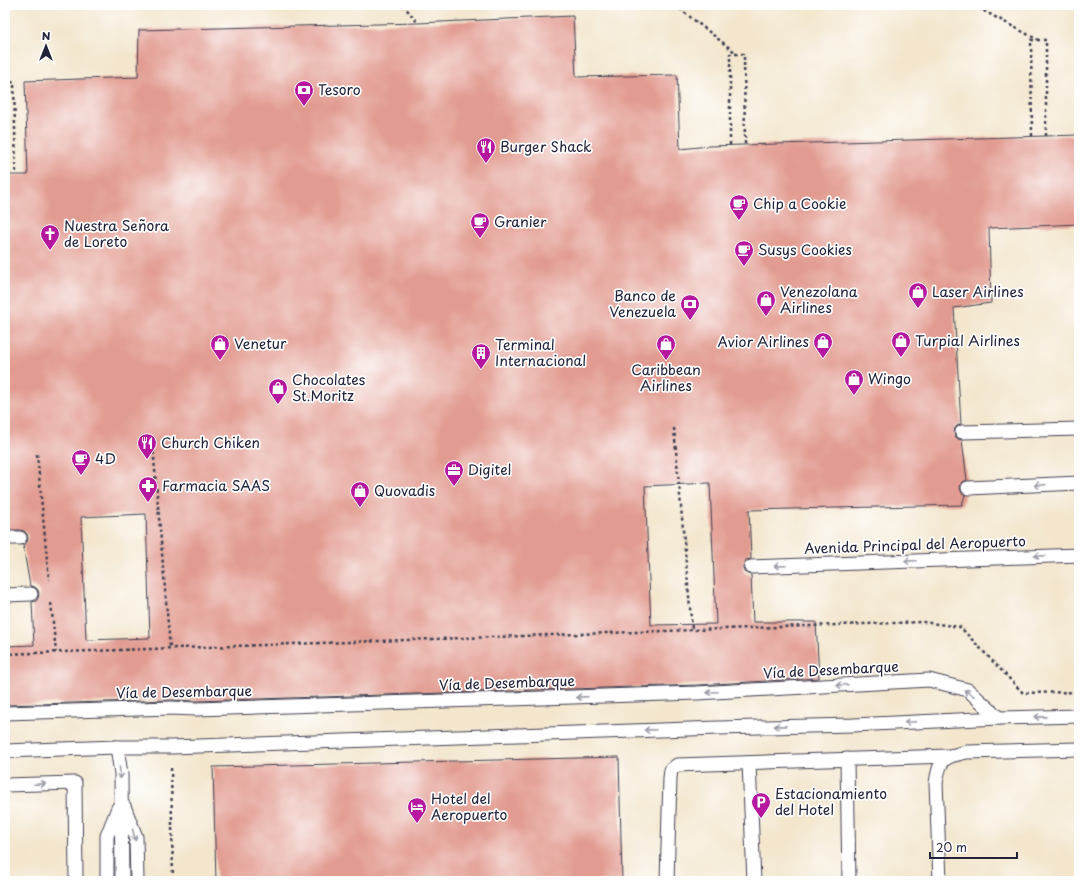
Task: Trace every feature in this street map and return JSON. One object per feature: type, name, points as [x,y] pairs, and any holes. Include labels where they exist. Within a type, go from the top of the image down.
[{"type":"lane","points":[[962,432],[1079,429]]},
{"type":"lane","points":[[968,488],[1079,483]]},
{"type":"lane","points":[[5,538],[20,538]]},
{"type":"lane","name":"Avenida Principal del Aeropuerto","points":[[751,567],[1079,555]]},
{"type":"lane","points":[[5,595],[31,594]]},
{"type":"lane","name":"Vía de Desembarque","points":[[5,713],[170,708],[196,709],[689,693],[929,680],[968,690],[999,718]]},
{"type":"lane","points":[[5,751],[853,725],[1079,716]]},
{"type":"lane","points":[[117,747],[121,774],[122,881]]},
{"type":"lane","points":[[667,881],[671,770],[678,765],[949,756],[967,752],[1079,749]]},
{"type":"lane","points":[[940,881],[936,783],[939,768],[949,756]]},
{"type":"lane","points":[[847,759],[849,881]]},
{"type":"lane","points":[[749,763],[754,881]]},
{"type":"lane","points":[[5,786],[75,783],[76,881]]},
{"type":"lane","points":[[107,881],[107,836],[121,799]]},
{"type":"lane","points":[[121,799],[136,837],[137,881]]},
{"type":"path","points":[[403,5],[418,23]]},
{"type":"path","points":[[675,5],[736,54]]},
{"type":"path","points":[[973,5],[1038,40]]},
{"type":"path","points":[[1032,136],[1031,40],[1046,40],[1046,136]]},
{"type":"path","points":[[730,145],[730,54],[744,54],[744,145]]},
{"type":"path","points":[[5,83],[14,82],[16,175]]},
{"type":"path","points":[[674,428],[692,630]]},
{"type":"path","points":[[153,446],[170,648]]},
{"type":"path","points":[[37,454],[50,586]]},
{"type":"path","points":[[51,601],[56,652]]},
{"type":"path","points":[[5,654],[923,622],[960,627],[1023,693],[1079,692]]},
{"type":"path","points":[[170,747],[173,881]]},
{"type":"building","name":"Terminal Internacional","points":[[573,16],[576,77],[677,75],[680,149],[709,146],[1079,135],[1079,224],[989,228],[991,303],[954,308],[961,424],[955,428],[954,433],[958,439],[962,440],[967,480],[961,484],[960,488],[962,493],[965,495],[962,505],[749,510],[751,559],[746,560],[743,567],[744,572],[751,575],[753,622],[816,622],[819,678],[697,685],[196,701],[171,700],[5,705],[5,646],[34,645],[32,602],[36,601],[39,594],[35,587],[30,586],[23,545],[27,542],[27,534],[20,530],[5,530],[5,175],[28,175],[25,81],[138,77],[139,30],[418,23]],"holes":[[[710,483],[716,624],[651,625],[645,486]],[[146,514],[150,638],[86,640],[81,517]]]},
{"type":"building","name":"Hotel del Aeropuerto","points":[[619,757],[622,881],[216,881],[213,767]]},
{"type":"place","name":"Tesoro","points":[[304,107]]},
{"type":"place","name":"Burger Shack","points":[[486,164]]},
{"type":"place","name":"Chip a Cookie","points":[[739,221]]},
{"type":"place","name":"Granier","points":[[480,239]]},
{"type":"place","name":"Nuestra Señora de Loreto","points":[[50,251]]},
{"type":"place","name":"Susys Cookies","points":[[744,267]]},
{"type":"place","name":"Laser Airlines","points":[[918,309]]},
{"type":"place","name":"Venezolana Airlines","points":[[766,317]]},
{"type":"place","name":"Banco de Venezuela","points":[[690,321]]},
{"type":"place","name":"Turpial Airlines","points":[[901,358]]},
{"type":"place","name":"Avior Airlines","points":[[823,359]]},
{"type":"place","name":"Venetur","points":[[220,361]]},
{"type":"place","name":"Caribbean Airlines","points":[[666,361]]},
{"type":"place","name":"Terminal Internacional","points":[[481,370]]},
{"type":"place","name":"Wingo","points":[[854,396]]},
{"type":"place","name":"Chocolates St.Moritz","points":[[278,405]]},
{"type":"place","name":"Church Chiken","points":[[147,460]]},
{"type":"place","name":"4D","points":[[81,476]]},
{"type":"place","name":"Digitel","points":[[454,487]]},
{"type":"place","name":"Farmacia SAAS","points":[[148,503]]},
{"type":"place","name":"Quovadis","points":[[360,508]]},
{"type":"place","name":"Estacionamiento del Hotel","points":[[761,819]]},
{"type":"place","name":"Hotel del Aeropuerto","points":[[417,824]]}]
